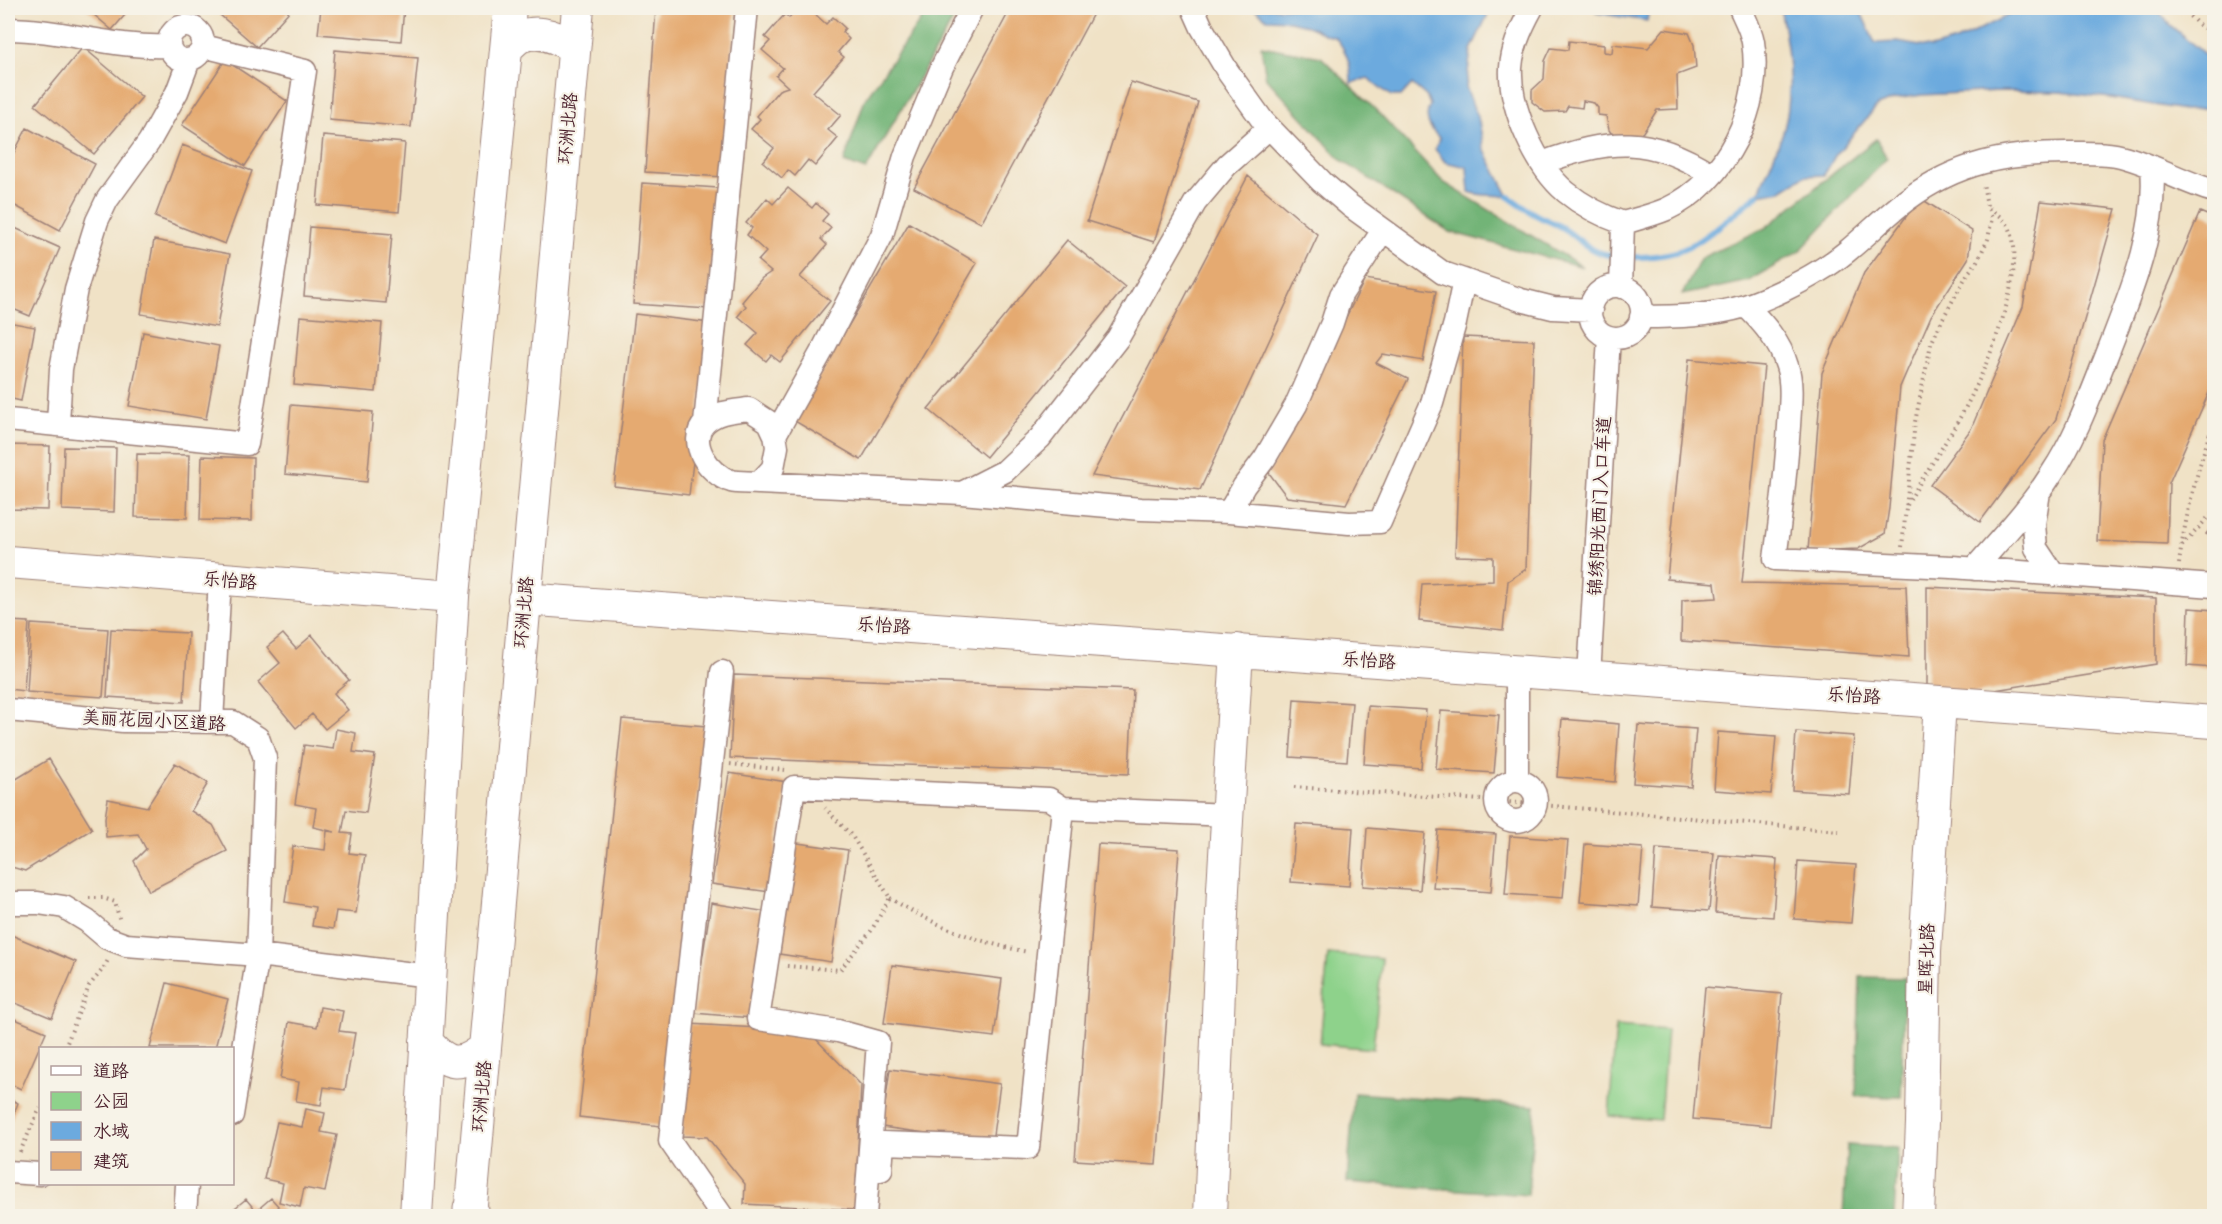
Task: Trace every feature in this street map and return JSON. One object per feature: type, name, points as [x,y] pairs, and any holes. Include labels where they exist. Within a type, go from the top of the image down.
[{"type":"street","points":[[416,1216],[453,597],[510,8]]},
{"type":"street","name":"环洲北路","points":[[471,1214],[578,8]]},
{"type":"street","points":[[747,8],[705,423],[700,432],[699,451],[711,471],[731,481],[962,493],[1141,509],[1229,512],[1349,523],[1380,522],[1432,403],[1455,323],[1464,280]]},
{"type":"street","points":[[775,435],[822,351],[882,235],[905,156],[942,67],[972,8]]},
{"type":"street","points":[[1193,8],[1228,72],[1269,128],[1322,182],[1383,230],[1443,273],[1521,300],[1553,308],[1591,310]]},
{"type":"street","points":[[1532,8],[1520,29],[1511,66],[1514,103],[1521,122],[1542,163],[1557,183],[1575,199],[1623,223],[1667,209],[1686,198],[1728,156],[1737,140],[1752,94],[1753,43],[1740,8]]},
{"type":"street","points":[[8,420],[247,444],[305,71],[196,53],[178,58],[169,46],[171,34],[187,16]]},
{"type":"street","points":[[58,424],[61,369],[75,289],[97,221],[107,200],[149,142],[196,53],[201,33],[191,26],[187,16]]},
{"type":"street","points":[[8,29],[57,32],[134,46],[169,46]]},
{"type":"street","points":[[507,48],[522,36],[542,34],[560,39],[574,48]]},
{"type":"street","points":[[962,493],[1005,471],[1040,438],[1118,338],[1195,203],[1227,165],[1269,128]]},
{"type":"street","points":[[1542,163],[1570,153],[1624,143],[1662,149],[1686,158],[1712,174]]},
{"type":"street","points":[[1641,317],[1682,317],[1746,306],[1819,271],[1849,251],[1907,200],[1961,169],[1982,162],[2019,154],[2116,155],[2214,191]]},
{"type":"street","points":[[1974,569],[2040,490],[2072,440],[2128,298],[2141,258],[2152,209],[2154,188],[2152,167]]},
{"type":"street","points":[[1621,287],[1623,223]]},
{"type":"street","points":[[1229,512],[1244,486],[1265,458],[1296,405],[1332,323],[1341,295],[1383,230]]},
{"type":"street","points":[[1612,287],[1621,287],[1628,289],[1640,301],[1641,317],[1639,325],[1626,336],[1609,337],[1595,327],[1591,319],[1591,310],[1598,294],[1612,287]]},
{"type":"street","points":[[1746,306],[1762,322],[1779,346],[1788,368],[1790,403],[1786,472],[1775,559],[1974,569],[2214,586]]},
{"type":"street","name":"锦绣阳光西门入口车道","points":[[1589,676],[1609,337]]},
{"type":"street","points":[[705,423],[720,414],[749,409],[769,422],[777,447],[773,468],[759,483]]},
{"type":"street","points":[[2040,490],[2034,524],[2036,548],[2054,575]]},
{"type":"street","name":"乐怡路","points":[[8,562],[453,597]]},
{"type":"street","points":[[212,722],[220,579]]},
{"type":"street","name":"乐怡路","points":[[524,599],[2214,722]]},
{"type":"street","points":[[1210,1216],[1223,889],[1237,650]]},
{"type":"street","points":[[1517,670],[1517,781]]},
{"type":"street","points":[[722,672],[670,1141],[722,1216]]},
{"type":"street","name":"星晖北路","points":[[1918,1216],[1926,951],[1940,702]]},
{"type":"street","name":"美丽花园小区道路","points":[[8,710],[123,721],[233,722],[258,738],[265,758],[258,954],[234,1103]]},
{"type":"street","points":[[1517,781],[1524,783],[1533,791],[1536,804],[1530,815],[1519,821],[1506,819],[1497,808],[1496,801],[1500,789],[1505,784],[1517,781]]},
{"type":"street","points":[[865,1216],[878,1042],[838,1031],[758,1019],[794,787],[1049,799],[1063,808],[1229,816]]},
{"type":"street","points":[[876,1216],[884,1143],[1028,1148],[1063,808]]},
{"type":"street","points":[[8,903],[38,903],[64,907],[87,921],[107,938],[126,945],[258,954],[430,976]]},
{"type":"street","points":[[426,1041],[438,1055],[454,1061],[470,1060],[485,1048]]},
{"type":"street","points":[[9,1172],[39,1174]]},
{"type":"street","points":[[183,1185],[185,1216]]},
{"type":"path","points":[[2181,8],[2214,35]]},
{"type":"path","points":[[1898,565],[1920,392],[1931,344],[1943,318],[1968,273],[1977,262],[1988,239],[1992,218],[1983,192],[1982,162]]},
{"type":"path","points":[[1905,508],[1969,403],[2005,310],[2012,276],[2011,235],[2008,225],[1987,206]]},
{"type":"path","points":[[2177,583],[2181,547],[2194,488],[2214,421]]},
{"type":"path","points":[[2181,547],[2214,511]]},
{"type":"path","points":[[712,762],[784,769],[805,787],[852,836],[890,898],[915,914],[971,937],[1008,948],[1048,956]]},
{"type":"path","points":[[1294,787],[1496,801],[1839,831]]},
{"type":"path","points":[[780,966],[840,970],[871,931],[890,898]]},
{"type":"path","points":[[64,1047],[89,986],[104,969],[117,942]]},
{"type":"path","points":[[9,1172],[39,1111]]},
{"type":"green space","points":[[929,8],[960,8],[866,170],[844,162],[865,99]]},
{"type":"green space","points":[[1261,46],[1321,57],[1381,115],[1443,182],[1583,267],[1450,232],[1341,160],[1266,78]]},
{"type":"green space","points":[[1876,139],[1887,158],[1799,252],[1749,281],[1682,295],[1701,258],[1765,228]]},
{"type":"green space","points":[[1328,954],[1382,959],[1373,1049],[1320,1044]]},
{"type":"green space","points":[[1860,977],[1905,978],[1901,1097],[1856,1096]]},
{"type":"green space","points":[[1616,1026],[1667,1030],[1660,1120],[1609,1116]]},
{"type":"green space","points":[[1354,1093],[1535,1106],[1528,1195],[1347,1182]]},
{"type":"green space","points":[[1847,1145],[1898,1148],[1894,1216],[1843,1216]]},
{"type":"water","points":[[1254,8],[1491,8],[1471,50],[1466,87],[1479,122],[1484,149],[1509,197],[1469,192],[1467,167],[1445,162],[1435,149],[1440,139],[1427,119],[1430,105],[1427,97],[1412,84],[1401,96],[1391,96],[1368,78],[1351,83],[1348,58],[1335,37],[1295,22],[1267,19]]},
{"type":"water","points":[[1597,8],[1649,8],[1647,21],[1596,13]]},
{"type":"water","points":[[1780,8],[1859,8],[1875,43],[1898,42],[1931,48],[1956,41],[2015,12],[2017,8],[2156,8],[2170,25],[2208,57],[2214,59],[2214,114],[2206,109],[2184,110],[2059,92],[2000,91],[1922,95],[1895,99],[1877,106],[1835,156],[1824,175],[1804,176],[1781,191],[1758,195],[1784,129],[1789,100],[1789,68]]},
{"type":"building","points":[[86,8],[131,8],[112,30]]},
{"type":"building","points":[[212,8],[292,8],[257,47]]},
{"type":"building","points":[[321,8],[404,8],[401,41],[318,34]]},
{"type":"building","points":[[656,8],[735,8],[723,177],[645,172]]},
{"type":"building","points":[[798,8],[820,8],[815,14],[826,24],[833,17],[845,28],[842,32],[849,39],[838,52],[844,57],[813,92],[841,115],[828,130],[838,138],[815,166],[808,160],[795,176],[788,170],[782,178],[763,162],[774,148],[751,129],[760,119],[757,116],[779,90],[788,87],[776,76],[783,68],[762,50],[770,41],[765,37],[785,14],[789,18]]},
{"type":"building","points":[[1011,8],[1096,8],[981,223],[914,188]]},
{"type":"building","points":[[1664,29],[1689,33],[1694,45],[1696,68],[1677,75],[1678,109],[1657,110],[1643,132],[1637,137],[1616,140],[1609,130],[1606,116],[1598,115],[1598,108],[1594,103],[1583,101],[1582,108],[1568,106],[1565,111],[1545,112],[1532,102],[1532,90],[1544,79],[1545,61],[1551,48],[1568,50],[1569,41],[1604,45],[1604,52],[1612,53],[1613,44],[1648,48]]},
{"type":"building","points":[[83,47],[142,97],[94,154],[35,105]]},
{"type":"building","points":[[335,50],[418,58],[411,127],[329,120]]},
{"type":"building","points":[[225,60],[287,101],[245,166],[182,125]]},
{"type":"building","points":[[1131,82],[1198,102],[1154,242],[1087,221]]},
{"type":"building","points":[[27,128],[95,164],[60,230],[8,202],[8,164]]},
{"type":"building","points":[[323,136],[405,143],[399,212],[317,205]]},
{"type":"building","points":[[182,145],[252,171],[225,244],[155,217]]},
{"type":"building","points":[[1248,176],[1318,235],[1200,490],[1092,476]]},
{"type":"building","points":[[642,183],[718,188],[709,309],[633,304]]},
{"type":"building","points":[[788,188],[812,208],[816,203],[828,214],[822,221],[831,228],[821,239],[827,245],[800,277],[830,301],[780,362],[771,355],[766,361],[747,345],[758,333],[738,316],[746,306],[742,302],[762,278],[771,272],[758,261],[766,252],[747,235],[752,228],[746,223],[767,198],[773,204]]},
{"type":"building","points":[[1920,198],[1972,231],[1968,259],[1931,316],[1900,387],[1885,534],[1858,549],[1808,551],[1822,373],[1864,273]]},
{"type":"building","points":[[2041,201],[2116,209],[2056,419],[1980,522],[1930,485],[1971,429],[2023,307]]},
{"type":"building","points":[[2200,212],[2214,218],[2214,381],[2169,483],[2167,544],[2097,541],[2102,440]]},
{"type":"building","points":[[909,223],[977,263],[861,460],[793,420]]},
{"type":"building","points":[[8,225],[60,248],[30,316],[8,307]]},
{"type":"building","points":[[310,227],[392,234],[386,303],[304,296]]},
{"type":"building","points":[[154,240],[230,254],[217,327],[141,314]]},
{"type":"building","points":[[1067,240],[1125,287],[986,457],[928,409]]},
{"type":"building","points":[[1365,279],[1436,291],[1423,361],[1383,354],[1376,363],[1408,379],[1346,504],[1287,497],[1269,473]]},
{"type":"building","points":[[635,314],[710,323],[689,495],[614,486]]},
{"type":"building","points":[[300,316],[382,323],[376,392],[294,385]]},
{"type":"building","points":[[8,322],[35,327],[21,401],[8,398]]},
{"type":"building","points":[[143,332],[219,346],[206,419],[129,406]]},
{"type":"building","points":[[1463,337],[1534,340],[1526,569],[1508,581],[1503,630],[1419,621],[1422,584],[1493,581],[1493,557],[1455,556]]},
{"type":"building","points":[[1689,359],[1764,366],[1742,583],[1906,586],[1909,657],[1681,641],[1682,600],[1717,598],[1715,583],[1667,579]]},
{"type":"building","points":[[291,405],[373,412],[367,482],[285,474]]},
{"type":"building","points":[[8,445],[50,446],[48,510],[8,509]]},
{"type":"building","points":[[64,447],[116,448],[114,512],[62,510]]},
{"type":"building","points":[[137,454],[189,455],[187,518],[135,517]]},
{"type":"building","points":[[202,456],[253,458],[252,521],[200,520]]},
{"type":"building","points":[[2214,524],[2214,538],[2206,534]]},
{"type":"building","points":[[1927,587],[2156,598],[2156,664],[1927,701]]},
{"type":"building","points":[[2189,608],[2214,610],[2214,668],[2187,666]]},
{"type":"building","points":[[8,621],[29,622],[24,691],[8,689]]},
{"type":"building","points":[[31,624],[108,629],[103,697],[27,692]]},
{"type":"building","points":[[111,629],[188,633],[184,702],[107,697]]},
{"type":"building","points":[[283,634],[296,649],[312,635],[349,680],[334,693],[348,710],[325,729],[312,714],[296,728],[258,682],[280,663],[267,647]]},
{"type":"building","points":[[734,675],[1133,690],[1129,774],[730,758]]},
{"type":"building","points":[[1294,699],[1352,703],[1347,761],[1290,757]]},
{"type":"building","points":[[1368,706],[1426,710],[1421,768],[1364,764]]},
{"type":"building","points":[[1441,711],[1499,715],[1494,773],[1436,769]]},
{"type":"building","points":[[622,719],[706,726],[661,1126],[579,1117]]},
{"type":"building","points":[[1562,719],[1619,724],[1615,782],[1557,777]]},
{"type":"building","points":[[1638,725],[1696,729],[1691,787],[1633,783]]},
{"type":"building","points":[[336,729],[356,733],[353,752],[375,755],[366,813],[346,810],[342,833],[352,834],[349,853],[365,855],[356,913],[336,911],[333,929],[312,926],[315,907],[285,902],[293,846],[325,850],[327,831],[335,832],[313,827],[316,808],[295,804],[304,745],[333,749]]},
{"type":"building","points":[[1718,732],[1776,736],[1771,794],[1714,790]]},
{"type":"building","points":[[1796,732],[1854,736],[1849,794],[1792,790]]},
{"type":"building","points":[[49,759],[92,829],[25,871],[8,866],[8,784]]},
{"type":"building","points":[[175,763],[208,783],[191,811],[213,825],[227,851],[149,891],[134,861],[146,849],[138,834],[106,837],[105,818],[108,799],[147,807]]},
{"type":"building","points":[[729,773],[787,782],[770,892],[712,884]]},
{"type":"building","points":[[1296,824],[1353,828],[1349,886],[1291,882]]},
{"type":"building","points":[[1367,828],[1425,833],[1420,890],[1363,886]]},
{"type":"building","points":[[1438,830],[1496,834],[1491,892],[1433,888]]},
{"type":"building","points":[[1510,836],[1568,840],[1563,898],[1505,894]]},
{"type":"building","points":[[790,842],[848,850],[831,962],[773,953]]},
{"type":"building","points":[[1098,844],[1179,849],[1156,1165],[1075,1160]]},
{"type":"building","points":[[1585,844],[1643,848],[1638,906],[1580,902]]},
{"type":"building","points":[[1656,849],[1714,853],[1709,911],[1652,907]]},
{"type":"building","points":[[1719,855],[1777,859],[1773,917],[1715,913]]},
{"type":"building","points":[[1798,861],[1856,865],[1851,923],[1794,919]]},
{"type":"building","points":[[711,903],[768,912],[752,1018],[694,1013]]},
{"type":"building","points":[[9,934],[76,962],[52,1018],[8,1000]]},
{"type":"building","points":[[892,965],[1002,979],[994,1037],[884,1023]]},
{"type":"building","points":[[167,983],[228,999],[215,1047],[150,1047]]},
{"type":"building","points":[[1705,987],[1782,994],[1770,1126],[1693,1119]]},
{"type":"building","points":[[320,1007],[343,1011],[339,1031],[355,1033],[345,1090],[324,1087],[321,1105],[296,1101],[299,1082],[280,1079],[289,1022],[317,1027]]},
{"type":"building","points":[[8,1016],[46,1032],[21,1089],[8,1083]]},
{"type":"building","points":[[689,1024],[808,1031],[861,1085],[855,1210],[744,1204],[745,1184],[707,1137],[682,1136]]},
{"type":"building","points":[[890,1069],[1000,1084],[992,1142],[882,1127]]},
{"type":"building","points":[[8,1098],[18,1103],[8,1128]]},
{"type":"building","points":[[306,1109],[325,1113],[321,1132],[337,1135],[325,1192],[304,1188],[300,1207],[279,1202],[283,1183],[264,1179],[277,1122],[302,1127]]},
{"type":"building","points":[[271,1198],[287,1216],[225,1216],[246,1199],[256,1211]]},
{"type":"waterway","points":[[1509,197],[1532,213],[1561,227],[1593,250],[1620,257],[1646,257],[1672,253],[1692,245],[1758,195]]}]
